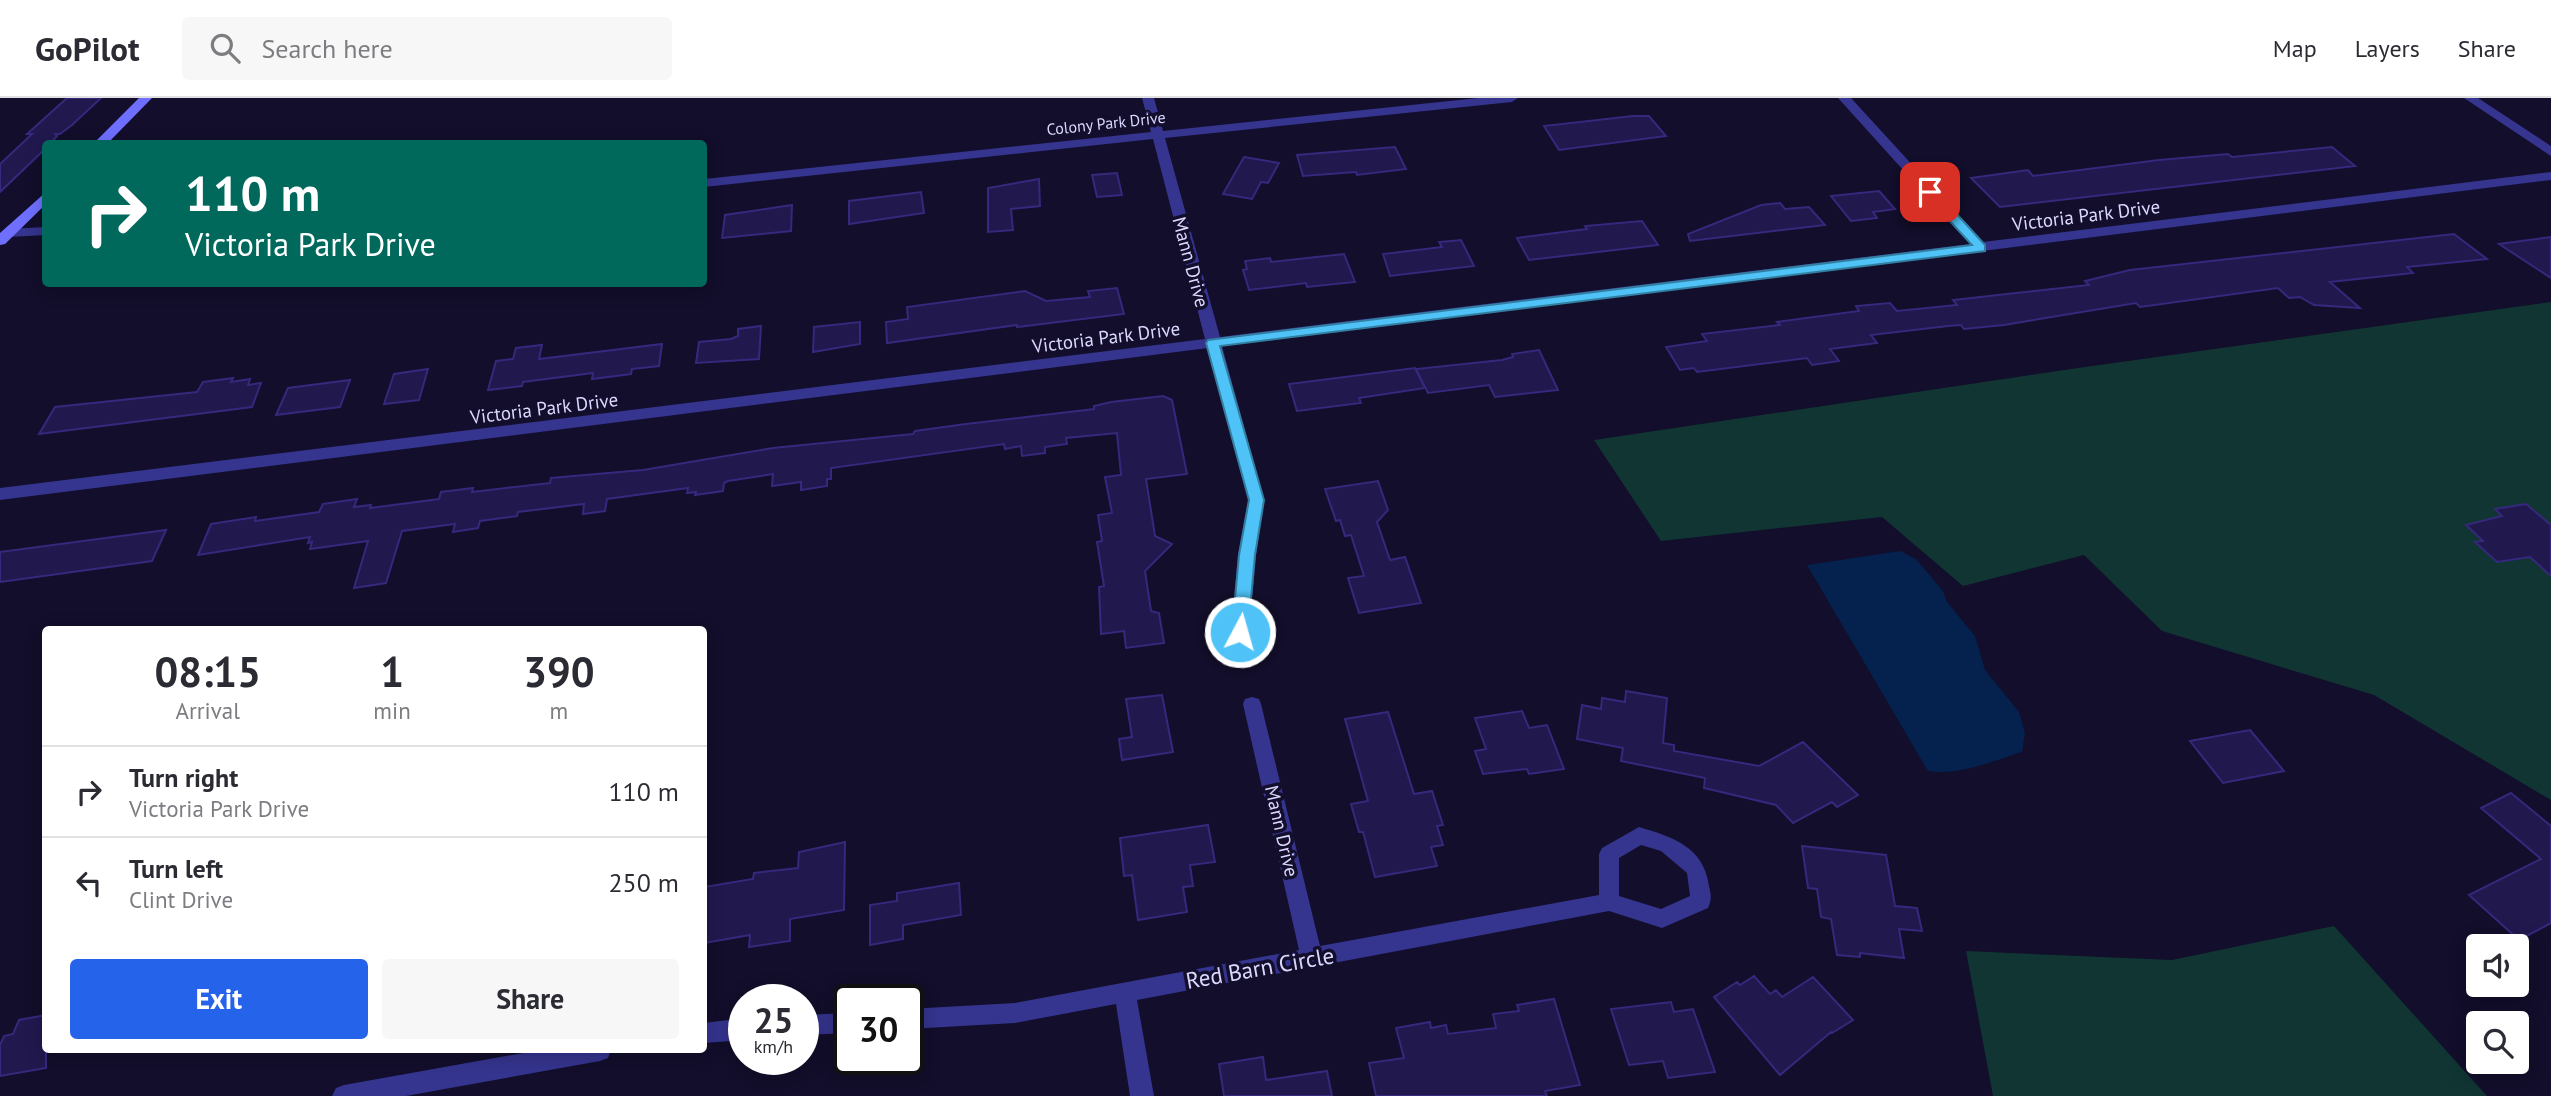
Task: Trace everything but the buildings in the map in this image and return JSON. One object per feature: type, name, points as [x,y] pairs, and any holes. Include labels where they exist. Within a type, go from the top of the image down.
[{"type":"street","points":[[103,140],[146,98]]},
{"type":"street","name":"Mann Drive","points":[[1149,98],[1212,343],[1256,500],[1247,555],[1240,632]]},
{"type":"street","name":"Colony Park Drive","points":[[707,183],[1512,98]]},
{"type":"street","points":[[1844,98],[1981,248]]},
{"type":"street","points":[[2470,98],[2551,152]]},
{"type":"street","name":"Victoria Park Drive","points":[[0,494],[2551,176]]},
{"type":"street","points":[[4,237],[42,200]]},
{"type":"street","points":[[4,237],[42,232]]},
{"type":"street","name":"Mann Drive","points":[[1252,704],[1312,958]]},
{"type":"street","name":"Red Barn Circle","points":[[924,1018],[1015,1013],[1609,902],[1661,919],[1701,901],[1697,869],[1667,844],[1639,836],[1609,854],[1609,902]]},
{"type":"street","points":[[1125,993],[1142,1096]]},
{"type":"street","points":[[707,1033],[728,1031]]},
{"type":"street","points":[[344,1096],[583,1053]]},
{"type":"green space","points":[[2551,302],[2551,800],[2374,695],[2162,631],[2084,555],[1963,586],[1882,517],[1661,541],[1594,440],[2078,368]]},
{"type":"green space","points":[[2334,926],[2487,1096],[1993,1096],[1966,951],[2172,960]]},
{"type":"water","points":[[1900,551],[1916,559],[1975,636],[1985,670],[2019,712],[2025,733],[2022,752],[1964,770],[1928,771],[1807,565]]},
{"type":"route","points":[[1240,632],[1247,555],[1256,500],[1212,343],[1981,248],[1930,192]]}]
